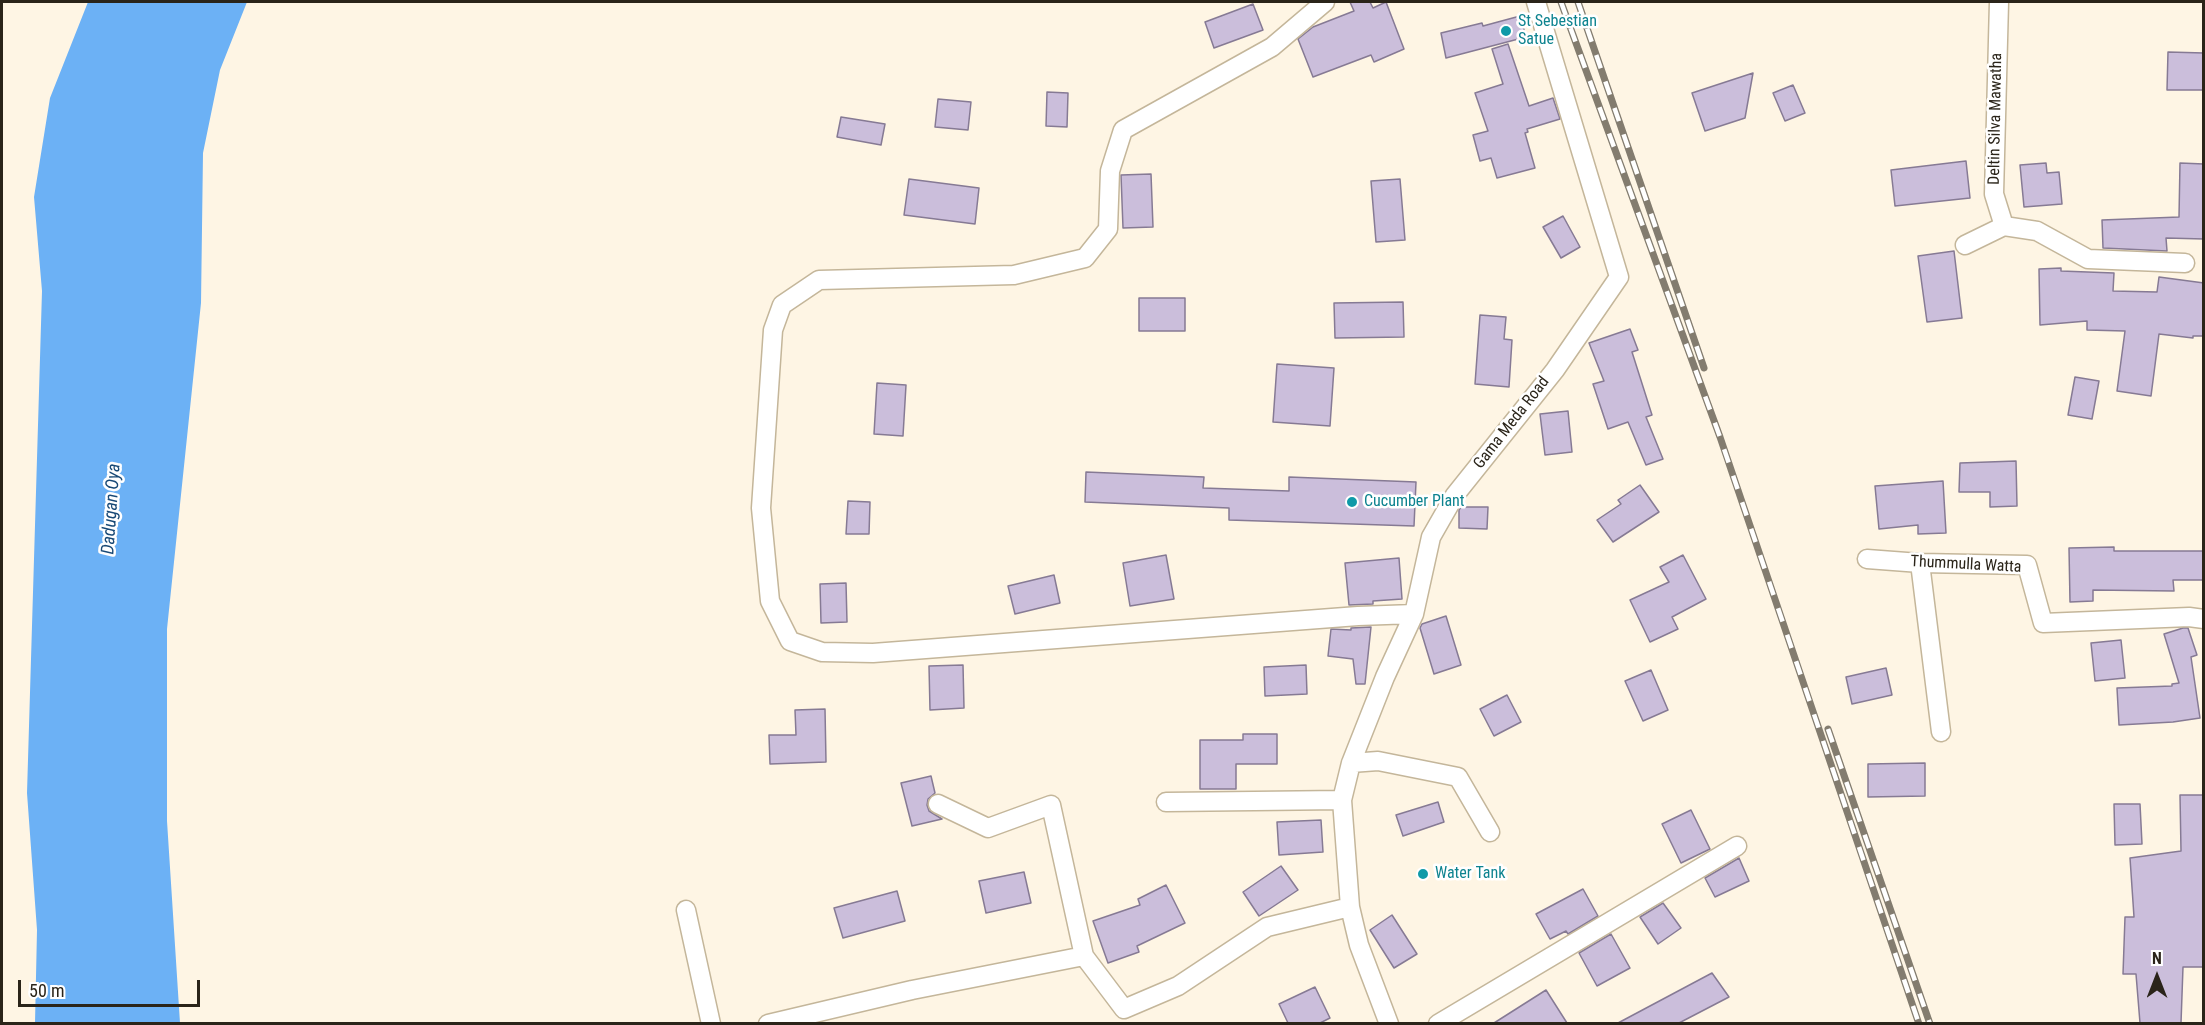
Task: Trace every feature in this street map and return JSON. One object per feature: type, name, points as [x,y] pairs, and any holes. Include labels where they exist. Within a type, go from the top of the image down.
[{"type":"street","points":[[1325,2],[1272,47],[1123,130],[1110,171],[1108,229],[1085,258],[1014,275],[819,280],[782,305],[773,330],[762,508],[770,601],[790,641],[822,652],[873,653],[1358,616],[1414,614]]},
{"type":"street","name":"Gama Meda Road","points":[[1389,1023],[1359,945],[1350,907],[1342,800],[1351,763],[1385,677],[1414,614],[1431,537],[1455,495],[1555,370],[1619,277],[1536,2]]},
{"type":"street","name":"Deltin Silva Mawatha","points":[[1999,2],[1994,194],[2004,226]]},
{"type":"street","points":[[1965,245],[2004,226],[2037,231],[2088,259],[2185,262]]},
{"type":"street","name":"Thummulla Watta","points":[[1867,558],[2027,565],[2043,623],[2189,617],[2204,619]]},
{"type":"street","points":[[1920,562],[1941,732]]},
{"type":"street","points":[[1351,763],[1378,761],[1458,777],[1490,832]]},
{"type":"street","points":[[1166,802],[1342,800]]},
{"type":"street","points":[[938,804],[988,828],[1051,805],[1084,956],[1124,1009],[1178,986],[1267,927],[1350,907]]},
{"type":"street","points":[[1438,1023],[1737,846]]},
{"type":"street","points":[[686,910],[711,1023]]},
{"type":"street","points":[[768,1023],[912,990],[1084,956]]},
{"type":"water","name":"Dadugan Oya","points":[[88,2],[247,2],[220,70],[203,153],[201,303],[167,629],[167,821],[180,1023],[35,1023],[37,930],[27,793],[42,291],[34,197],[50,98]]},
{"type":"building","points":[[1350,2],[1370,2],[1373,8],[1386,2],[1404,49],[1374,62],[1371,55],[1313,77],[1298,39],[1313,27],[1354,11]]},
{"type":"building","points":[[1253,4],[1263,30],[1214,48],[1205,22]]},
{"type":"building","points":[[1520,16],[1526,37],[1446,58],[1441,33],[1482,23],[1483,26]]},
{"type":"building","points":[[1508,44],[1529,106],[1553,98],[1560,119],[1527,129],[1528,132],[1525,133],[1535,168],[1497,178],[1491,158],[1480,161],[1473,135],[1488,131],[1475,93],[1503,84],[1492,49]]},
{"type":"building","points":[[2168,52],[2204,53],[2204,90],[2167,90]]},
{"type":"building","points":[[1753,73],[1745,118],[1705,131],[1692,93]]},
{"type":"building","points":[[1793,85],[1805,113],[1785,121],[1773,93]]},
{"type":"building","points":[[1047,92],[1068,93],[1067,127],[1046,126]]},
{"type":"building","points":[[938,99],[971,102],[968,130],[935,127]]},
{"type":"building","points":[[841,117],[885,124],[881,145],[837,137]]},
{"type":"building","points":[[1966,161],[1970,198],[1895,206],[1891,170]]},
{"type":"building","points":[[2046,163],[2047,173],[2059,172],[2062,204],[2024,207],[2020,165]]},
{"type":"building","points":[[2180,163],[2204,164],[2204,239],[2166,238],[2167,251],[2103,248],[2102,220],[2179,217]]},
{"type":"building","points":[[1151,174],[1153,227],[1123,228],[1121,175]]},
{"type":"building","points":[[909,179],[979,188],[975,224],[904,215]]},
{"type":"building","points":[[1400,179],[1405,240],[1376,242],[1371,181]]},
{"type":"building","points":[[1563,216],[1580,247],[1561,258],[1543,227]]},
{"type":"building","points":[[1954,251],[1962,318],[1927,322],[1918,256]]},
{"type":"building","points":[[2061,268],[2061,271],[2114,273],[2113,291],[2157,292],[2159,277],[2204,283],[2204,336],[2193,336],[2193,338],[2159,334],[2151,396],[2117,391],[2125,331],[2087,330],[2087,321],[2040,325],[2039,269]]},
{"type":"building","points":[[1139,298],[1185,298],[1185,331],[1139,331]]},
{"type":"building","points":[[1403,302],[1404,337],[1335,338],[1334,303]]},
{"type":"building","points":[[1480,315],[1506,317],[1504,339],[1512,340],[1509,387],[1475,384]]},
{"type":"building","points":[[1630,329],[1638,350],[1632,352],[1652,415],[1646,417],[1663,459],[1646,465],[1628,422],[1608,429],[1593,384],[1604,381],[1589,343]]},
{"type":"building","points":[[1277,364],[1334,368],[1330,426],[1273,422]]},
{"type":"building","points":[[2075,377],[2099,381],[2092,419],[2068,415]]},
{"type":"building","points":[[877,383],[906,385],[903,436],[874,434]]},
{"type":"building","points":[[1568,411],[1572,452],[1545,455],[1540,414]]},
{"type":"building","points":[[2016,461],[2017,506],[1990,507],[1990,492],[1959,492],[1960,463]]},
{"type":"building","points":[[1086,472],[1204,477],[1203,488],[1289,491],[1289,477],[1416,482],[1414,526],[1229,520],[1229,508],[1085,502]]},
{"type":"building","points":[[1943,481],[1946,533],[1918,534],[1918,525],[1879,529],[1875,486]]},
{"type":"building","points":[[1640,485],[1659,512],[1613,542],[1597,520],[1621,504],[1618,500]]},
{"type":"building","points":[[848,501],[870,502],[869,534],[846,534]]},
{"type":"building","points":[[1461,507],[1488,507],[1487,529],[1459,528]]},
{"type":"building","points":[[2114,547],[2114,551],[2204,551],[2204,580],[2173,580],[2174,591],[2093,590],[2093,601],[2070,602],[2069,548]]},
{"type":"building","points":[[1166,555],[1174,599],[1130,606],[1123,563]]},
{"type":"building","points":[[1683,555],[1706,599],[1672,617],[1678,629],[1650,642],[1630,600],[1669,582],[1660,567]]},
{"type":"building","points":[[1399,558],[1402,599],[1349,605],[1345,563]]},
{"type":"building","points":[[1054,575],[1060,603],[1015,614],[1008,586]]},
{"type":"building","points":[[846,583],[847,622],[821,623],[820,584]]},
{"type":"building","points":[[1446,616],[1461,665],[1434,674],[1420,628],[1422,624]]},
{"type":"building","points":[[1371,627],[1365,684],[1356,684],[1353,659],[1328,656],[1331,629],[1351,630],[1351,628]]},
{"type":"building","points":[[2188,628],[2197,655],[2191,657],[2200,718],[2119,725],[2117,688],[2172,686],[2172,684],[2179,683],[2164,634]]},
{"type":"building","points":[[2121,640],[2125,678],[2095,681],[2091,643]]},
{"type":"building","points":[[963,665],[964,708],[930,710],[929,666]]},
{"type":"building","points":[[1306,665],[1307,694],[1265,696],[1264,667]]},
{"type":"building","points":[[1886,668],[1892,695],[1852,704],[1846,677]]},
{"type":"building","points":[[1651,670],[1668,710],[1643,721],[1625,681]]},
{"type":"building","points":[[1507,695],[1521,722],[1494,736],[1480,709]]},
{"type":"building","points":[[825,709],[826,762],[770,764],[769,735],[796,735],[795,710]]},
{"type":"building","points":[[1243,734],[1277,734],[1277,764],[1236,764],[1236,789],[1200,789],[1200,740],[1243,740]]},
{"type":"building","points":[[1925,763],[1925,796],[1868,797],[1868,764]]},
{"type":"building","points":[[931,776],[935,793],[928,799],[927,805],[929,811],[942,819],[912,826],[901,783]]},
{"type":"building","points":[[2180,795],[2204,795],[2204,967],[2183,967],[2181,1023],[2140,1023],[2136,974],[2123,974],[2125,917],[2134,917],[2130,858],[2181,851]]},
{"type":"building","points":[[1438,802],[1444,822],[1403,836],[1396,815]]},
{"type":"building","points":[[2114,804],[2140,804],[2142,844],[2115,845]]},
{"type":"building","points":[[1691,810],[1710,849],[1681,863],[1662,824]]},
{"type":"building","points":[[1321,820],[1323,852],[1279,855],[1277,822]]},
{"type":"building","points":[[1739,858],[1749,881],[1715,897],[1705,878]]},
{"type":"building","points":[[1281,866],[1298,890],[1259,916],[1243,892]]},
{"type":"building","points":[[1024,872],[1031,903],[986,913],[979,881]]},
{"type":"building","points":[[1166,885],[1185,923],[1137,946],[1139,952],[1108,963],[1093,921],[1140,905],[1138,899]]},
{"type":"building","points":[[1583,889],[1598,916],[1568,934],[1566,931],[1550,939],[1536,914]]},
{"type":"building","points":[[897,891],[905,921],[843,938],[834,908]]},
{"type":"building","points":[[1663,903],[1681,928],[1658,944],[1640,917]]},
{"type":"building","points":[[1392,915],[1417,954],[1394,968],[1370,930]]},
{"type":"building","points":[[1611,934],[1630,968],[1597,986],[1579,953]]},
{"type":"building","points":[[1712,973],[1729,997],[1679,1023],[1618,1023]]},
{"type":"building","points":[[1315,987],[1330,1018],[1320,1023],[1288,1023],[1279,1004]]},
{"type":"building","points":[[1546,990],[1567,1023],[1494,1023]]},
{"type":"railway","points":[[1561,2],[1720,437],[1919,1024]]},
{"type":"railway","points":[[1578,2],[1704,368]]},
{"type":"railway","points":[[1828,729],[1930,1024]]},
{"type":"place","name":"St Sebestian Satue","points":[[1506,31]]},
{"type":"place","name":"Cucumber Plant","points":[[1352,502]]},
{"type":"place","name":"Water Tank","points":[[1423,874]]}]
